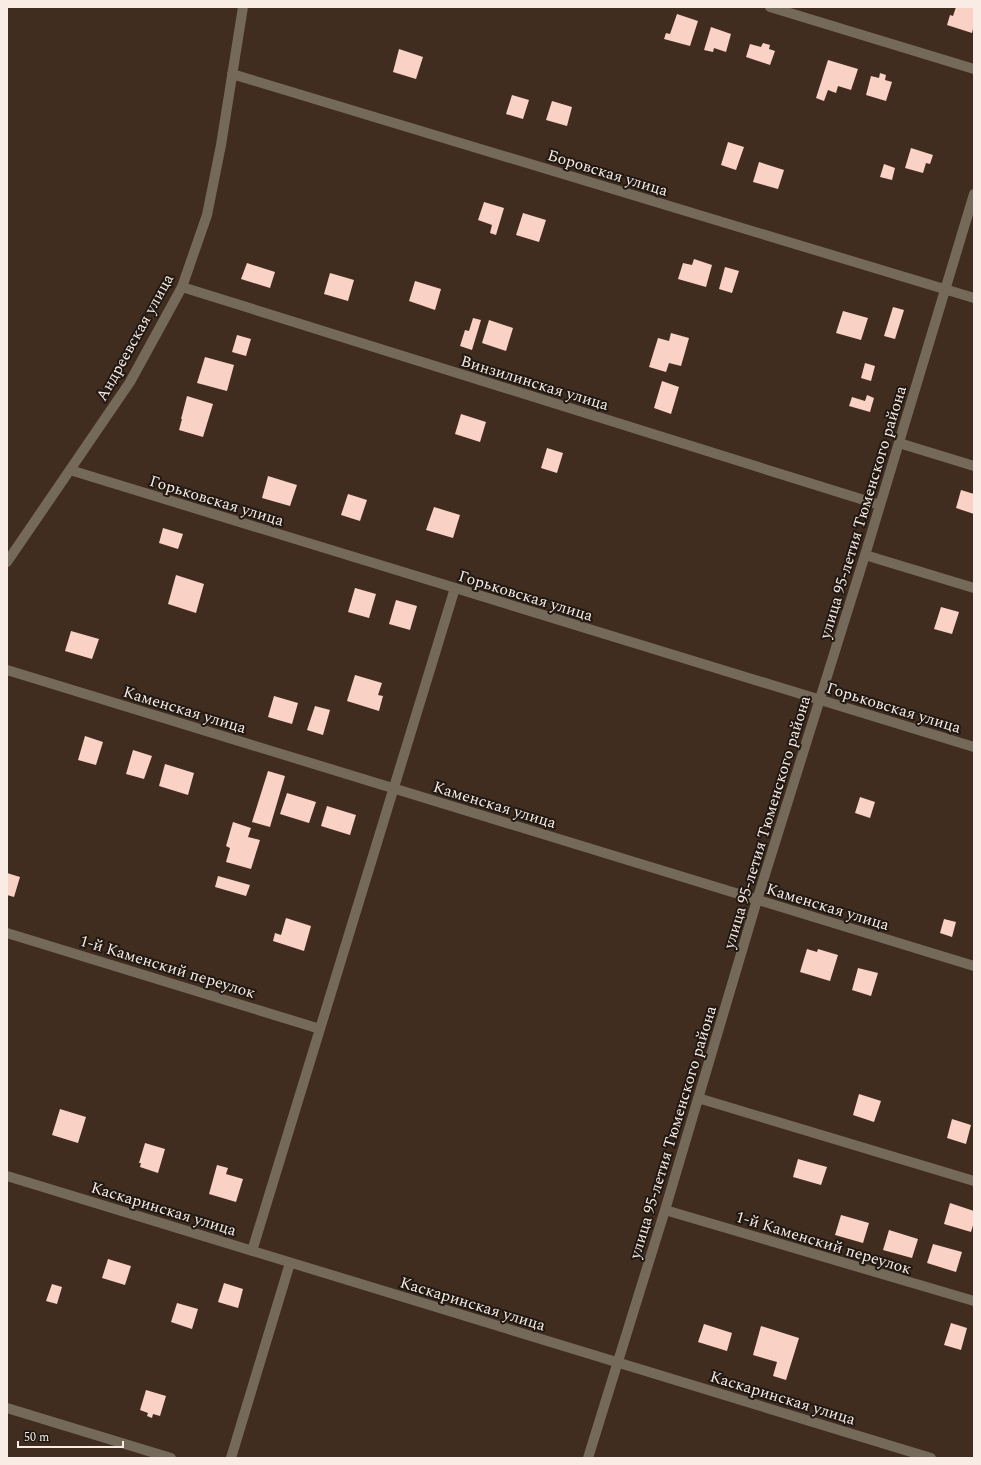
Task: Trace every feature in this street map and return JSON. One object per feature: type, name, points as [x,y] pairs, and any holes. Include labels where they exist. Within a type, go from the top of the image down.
[{"type":"street","name":"Андреевская улица","points":[[7,562],[130,382],[182,287],[206,215],[221,145],[243,7]]},
{"type":"street","points":[[770,7],[974,69]]},
{"type":"street","name":"Боровская улица","points":[[232,74],[974,298]]},
{"type":"street","name":"улица 95-летия Тюменского района","points":[[588,1458],[665,1210],[757,900],[865,555],[974,194]]},
{"type":"street","name":"Винзилинская улица","points":[[182,287],[880,505]]},
{"type":"street","points":[[899,443],[974,466]]},
{"type":"street","name":"Горьковская улица","points":[[70,470],[974,747]]},
{"type":"street","points":[[865,555],[974,588]]},
{"type":"street","points":[[252,1251],[455,588]]},
{"type":"street","name":"Каменская улица","points":[[7,670],[974,966]]},
{"type":"street","name":"1-й Каменский переулок","points":[[7,932],[320,1029]]},
{"type":"street","points":[[698,1098],[974,1181]]},
{"type":"street","name":"Каскаринская улица","points":[[7,1176],[931,1458]]},
{"type":"street","name":"1-й Каменский переулок","points":[[665,1210],[974,1302]]},
{"type":"street","points":[[231,1458],[290,1262]]},
{"type":"street","points":[[7,1408],[171,1458]]},
{"type":"building","points":[[956,7],[974,7],[974,25],[972,33],[947,25],[950,15],[953,16]]},
{"type":"building","points":[[677,14],[698,21],[690,46],[664,39],[666,33],[670,34]]},
{"type":"building","points":[[711,27],[731,34],[726,52],[714,48],[713,52],[704,50]]},
{"type":"building","points":[[763,43],[770,45],[769,49],[775,51],[770,65],[746,57],[750,44],[761,47]]},
{"type":"building","points":[[399,49],[423,57],[416,79],[393,72]]},
{"type":"building","points":[[828,60],[858,69],[851,90],[838,86],[836,93],[828,90],[824,101],[816,98]]},
{"type":"building","points":[[880,73],[886,75],[885,80],[892,82],[886,101],[866,95],[871,76],[879,78]]},
{"type":"building","points":[[512,95],[529,100],[523,119],[506,114]]},
{"type":"building","points":[[552,101],[572,107],[567,126],[546,120]]},
{"type":"building","points":[[728,142],[744,147],[736,170],[721,165]]},
{"type":"building","points":[[911,148],[933,155],[930,164],[926,163],[923,173],[905,168]]},
{"type":"building","points":[[759,162],[784,170],[778,189],[753,182]]},
{"type":"building","points":[[884,164],[895,168],[892,180],[880,177]]},
{"type":"building","points":[[484,202],[504,208],[496,235],[490,233],[492,225],[478,220]]},
{"type":"building","points":[[523,213],[546,220],[539,242],[516,235]]},
{"type":"building","points":[[694,259],[712,265],[706,287],[678,279],[683,263],[692,265]]},
{"type":"building","points":[[247,263],[275,272],[270,288],[241,279]]},
{"type":"building","points":[[725,267],[739,271],[732,293],[719,289]]},
{"type":"building","points":[[330,273],[354,280],[348,301],[324,294]]},
{"type":"building","points":[[415,281],[441,289],[435,310],[409,301]]},
{"type":"building","points":[[893,307],[904,310],[895,339],[884,336]]},
{"type":"building","points":[[843,311],[868,318],[861,340],[836,333]]},
{"type":"building","points":[[473,318],[481,320],[472,350],[460,346],[465,330],[469,331]]},
{"type":"building","points":[[489,320],[513,328],[506,351],[482,343]]},
{"type":"building","points":[[671,333],[689,338],[681,366],[669,363],[666,372],[649,367],[658,338],[669,341]]},
{"type":"building","points":[[237,335],[251,339],[246,356],[232,352]]},
{"type":"building","points":[[205,357],[234,365],[227,391],[197,383]]},
{"type":"building","points":[[865,363],[875,366],[871,381],[861,378]]},
{"type":"building","points":[[662,381],[679,387],[671,414],[654,408]]},
{"type":"building","points":[[867,395],[874,398],[870,412],[849,406],[852,397],[865,401]]},
{"type":"building","points":[[187,396],[213,404],[203,437],[179,430]]},
{"type":"building","points":[[461,414],[486,422],[480,442],[455,434]]},
{"type":"building","points":[[547,448],[563,453],[557,473],[541,468]]},
{"type":"building","points":[[268,476],[297,485],[290,506],[262,498]]},
{"type":"building","points":[[961,490],[974,494],[974,514],[956,508]]},
{"type":"building","points":[[348,494],[367,500],[360,521],[341,515]]},
{"type":"building","points":[[434,507],[460,515],[453,538],[426,530]]},
{"type":"building","points":[[163,528],[183,534],[178,549],[159,543]]},
{"type":"building","points":[[176,575],[204,584],[196,613],[168,604]]},
{"type":"building","points":[[355,588],[376,594],[369,618],[348,612]]},
{"type":"building","points":[[396,600],[417,606],[410,630],[389,624]]},
{"type":"building","points":[[941,607],[959,612],[952,634],[934,629]]},
{"type":"building","points":[[71,631],[99,639],[92,659],[65,651]]},
{"type":"building","points":[[355,675],[382,683],[378,695],[383,696],[379,711],[347,701]]},
{"type":"building","points":[[274,696],[298,703],[292,724],[268,717]]},
{"type":"building","points":[[315,706],[330,710],[323,735],[307,730]]},
{"type":"building","points":[[85,736],[103,742],[96,765],[78,760]]},
{"type":"building","points":[[133,750],[152,756],[144,779],[126,774]]},
{"type":"building","points":[[165,764],[194,773],[188,795],[159,786]]},
{"type":"building","points":[[268,771],[285,776],[270,827],[252,822]]},
{"type":"building","points":[[287,793],[316,802],[309,823],[280,814]]},
{"type":"building","points":[[860,797],[875,802],[870,818],[855,813]]},
{"type":"building","points":[[327,806],[356,815],[350,835],[321,826]]},
{"type":"building","points":[[233,822],[251,828],[248,837],[260,840],[251,869],[226,862],[230,848],[226,846]]},
{"type":"building","points":[[7,873],[20,877],[14,897],[7,895]]},
{"type":"building","points":[[218,876],[250,885],[246,896],[215,887]]},
{"type":"building","points":[[286,918],[311,926],[304,951],[273,941],[275,933],[281,935]]},
{"type":"building","points":[[944,919],[956,922],[952,937],[940,933]]},
{"type":"building","points":[[807,949],[817,952],[818,949],[838,955],[830,981],[800,972]]},
{"type":"building","points":[[858,968],[878,973],[871,996],[852,990]]},
{"type":"building","points":[[859,1094],[881,1101],[874,1122],[853,1115]]},
{"type":"building","points":[[60,1109],[86,1117],[78,1143],[52,1135]]},
{"type":"building","points":[[952,1119],[971,1125],[966,1144],[947,1138]]},
{"type":"building","points":[[145,1143],[165,1149],[158,1173],[140,1167],[141,1163],[139,1163]]},
{"type":"building","points":[[798,1159],[827,1167],[821,1185],[793,1177]]},
{"type":"building","points":[[217,1165],[228,1168],[226,1174],[243,1179],[236,1202],[209,1194]]},
{"type":"building","points":[[950,1203],[974,1211],[974,1222],[971,1232],[944,1224]]},
{"type":"building","points":[[841,1215],[869,1223],[863,1243],[835,1235]]},
{"type":"building","points":[[889,1230],[918,1239],[912,1258],[883,1250]]},
{"type":"building","points":[[933,1244],[962,1252],[956,1272],[927,1263]]},
{"type":"building","points":[[108,1259],[131,1266],[125,1285],[102,1278]]},
{"type":"building","points":[[224,1283],[243,1289],[238,1308],[218,1302]]},
{"type":"building","points":[[52,1284],[62,1287],[57,1304],[46,1301]]},
{"type":"building","points":[[177,1303],[198,1309],[192,1329],[171,1322]]},
{"type":"building","points":[[951,1323],[967,1328],[961,1350],[944,1345]]},
{"type":"building","points":[[704,1324],[732,1333],[727,1351],[698,1342]]},
{"type":"building","points":[[761,1326],[799,1338],[786,1380],[773,1376],[777,1362],[753,1355]]},
{"type":"building","points":[[146,1390],[166,1396],[160,1416],[153,1414],[152,1418],[147,1416],[148,1413],[140,1410]]}]
